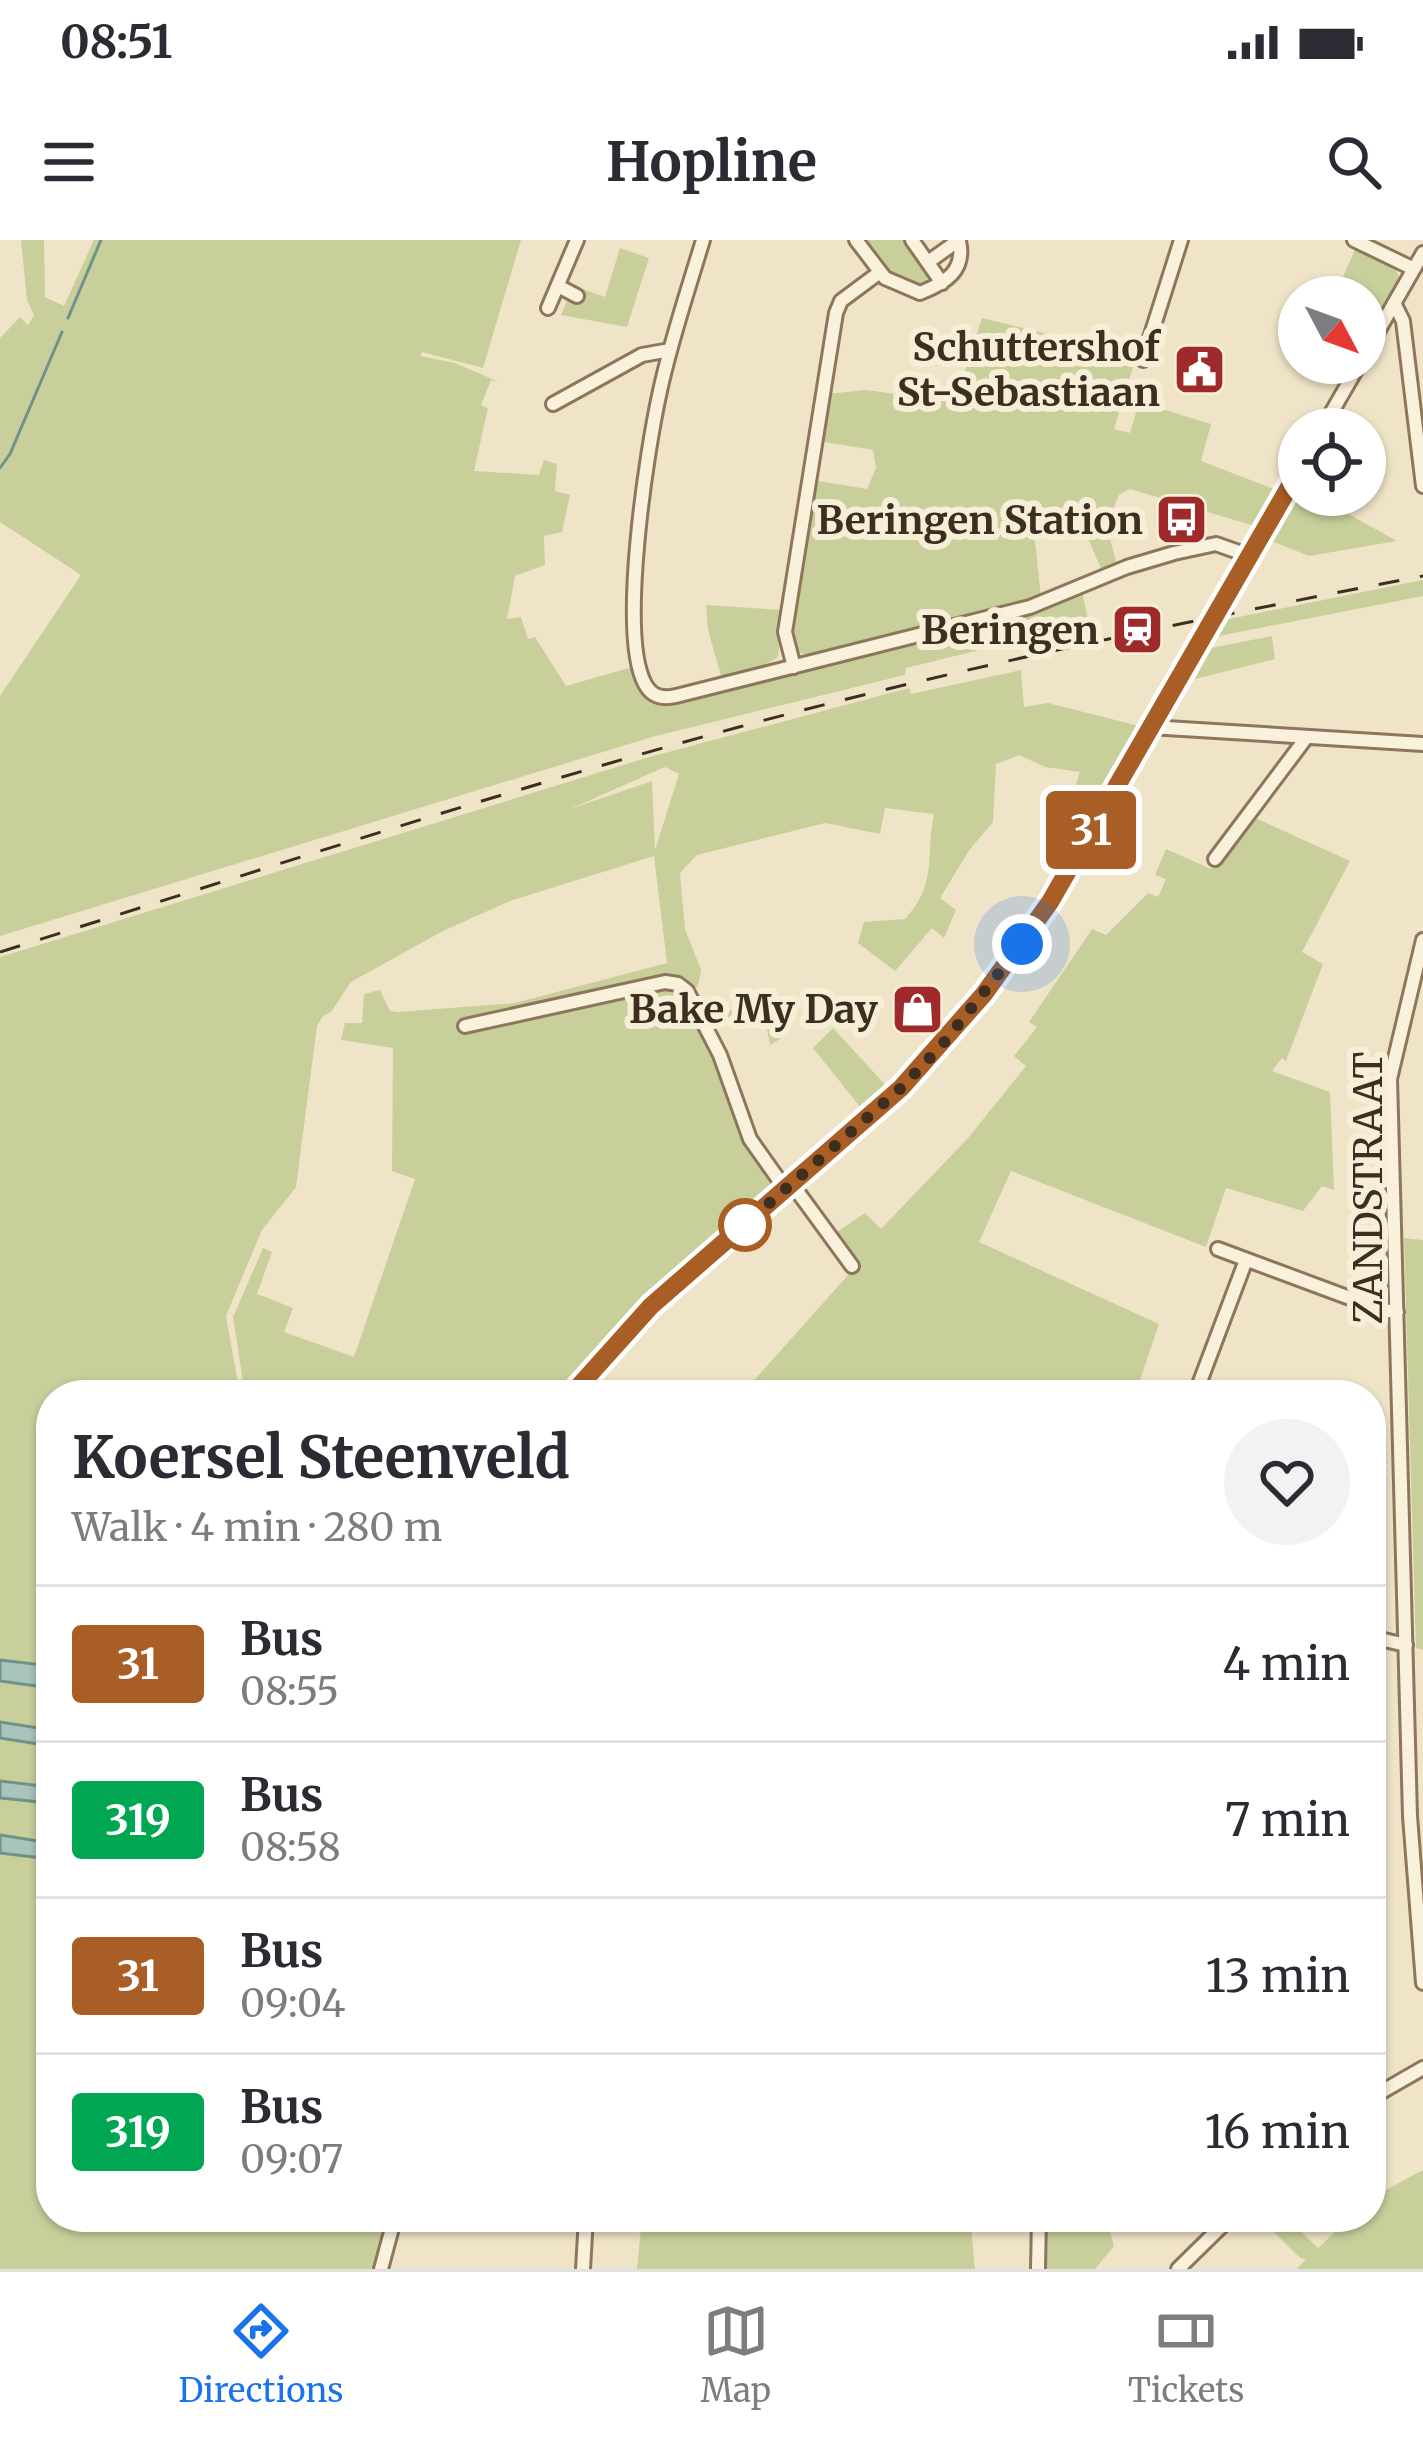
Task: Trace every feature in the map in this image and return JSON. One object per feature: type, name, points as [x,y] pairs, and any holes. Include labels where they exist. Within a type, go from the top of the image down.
[{"type":"street","points":[[548,308],[577,240]]},
{"type":"street","points":[[703,240],[670,350],[650,442],[637,555],[635,634],[645,685],[663,699],[1030,607],[1174,553],[1216,544],[1250,556]]},
{"type":"street","points":[[856,240],[890,282],[920,293],[942,283],[960,266],[959,240]]},
{"type":"street","points":[[912,240],[942,283]]},
{"type":"street","points":[[928,262],[959,240]]},
{"type":"street","points":[[1143,359],[1180,240]]},
{"type":"street","points":[[1354,240],[1414,268]]},
{"type":"street","points":[[1386,317],[1423,253]]},
{"type":"street","points":[[794,667],[785,632],[836,313],[841,301],[880,272]]},
{"type":"street","points":[[558,286],[578,296]]},
{"type":"street","points":[[1394,303],[1403,322],[1423,487]]},
{"type":"street","points":[[553,404],[642,355],[670,350]]},
{"type":"street","points":[[584,1380],[651,1306],[901,1088],[984,994],[1050,902],[1278,506]]},
{"type":"street","points":[[1150,727],[1423,744]]},
{"type":"street","points":[[1215,859],[1306,738]]},
{"type":"street","name":"ZANDSTRAAT","points":[[1423,940],[1390,1079],[1410,1816],[1423,1983]]},
{"type":"street","points":[[465,1026],[665,982],[678,984],[690,997],[720,1055],[750,1139],[852,1266]]},
{"type":"street","points":[[1218,1249],[1396,1312]]},
{"type":"street","points":[[1201,1380],[1246,1260]]},
{"type":"street","points":[[1386,1643],[1423,1657]]},
{"type":"street","points":[[1386,2089],[1423,2068]]},
{"type":"street","points":[[381,2269],[391,2232]]},
{"type":"street","points":[[584,2269],[585,2232]]},
{"type":"street","points":[[1038,2269],[1039,2232]]},
{"type":"street","points":[[1178,2269],[1216,2232]]},
{"type":"green space","points":[[21,240],[44,240],[45,297],[64,306],[94,240],[521,240],[483,368],[422,352],[420,356],[455,363],[499,382],[491,380],[481,405],[488,408],[474,471],[539,475],[544,460],[557,464],[555,491],[570,495],[562,532],[544,536],[545,565],[515,576],[507,619],[521,617],[528,639],[535,637],[566,686],[636,666],[651,698],[668,704],[1023,613],[1082,592],[1089,623],[906,668],[905,675],[652,737],[0,936],[0,696],[81,575],[0,522],[0,338],[20,317],[28,325],[34,315],[27,300]]},
{"type":"green space","points":[[861,240],[907,240],[930,275],[920,289],[893,281]]},
{"type":"green space","points":[[1356,247],[1394,267],[1400,280],[1386,305],[1386,276],[1343,276]]},
{"type":"green space","points":[[620,248],[649,258],[627,327],[561,315],[568,298],[576,302],[583,289],[605,297]]},
{"type":"green space","points":[[982,318],[1044,333],[1134,364],[1114,429],[1130,433],[1139,402],[1211,424],[1201,461],[1278,493],[1258,527],[1130,489],[1119,495],[1106,524],[1117,565],[1102,571],[1085,531],[1033,521],[1041,598],[808,655],[800,653],[792,638],[813,480],[867,489],[876,468],[873,450],[819,441],[827,394],[866,390],[955,402]]},
{"type":"green space","points":[[1279,516],[1352,516],[1397,541],[1309,556],[1266,539]]},
{"type":"green space","points":[[1423,580],[1423,596],[1214,637],[1224,620]]},
{"type":"green space","points":[[706,605],[783,610],[778,657],[760,668],[721,676]]},
{"type":"green space","points":[[1272,636],[1275,659],[1195,679],[1211,648]]},
{"type":"green space","points":[[1021,670],[1024,707],[1048,703],[1143,727],[1081,836],[1070,831],[1082,807],[1073,794],[1080,772],[1045,767],[1019,755],[996,764],[993,822],[940,898],[956,910],[944,938],[932,928],[895,971],[858,943],[864,922],[905,919],[915,906],[926,881],[934,814],[885,808],[880,834],[825,823],[697,855],[680,873],[685,929],[701,970],[698,986],[691,990],[679,979],[664,978],[474,1020],[476,1027],[665,986],[684,994],[718,1058],[753,1154],[776,1185],[737,1214],[718,1238],[632,1314],[574,1380],[243,1380],[233,1317],[263,1248],[272,1252],[257,1294],[293,1308],[284,1332],[354,1357],[415,1179],[392,1171],[393,1048],[341,1040],[345,1023],[362,1023],[364,994],[380,990],[390,1011],[398,1012],[515,1003],[667,963],[654,856],[510,901],[443,931],[351,982],[317,1026],[296,1187],[262,1230],[226,1316],[237,1380],[36,1380],[36,1664],[0,1660],[0,957],[646,758],[909,688],[911,694]],"holes":[[[665,767],[679,774],[655,850],[652,781],[570,809]]]},
{"type":"green space","points":[[1253,817],[1350,861],[1302,952],[1323,964],[1286,1061],[1282,1058],[1272,1071],[1330,1092],[1334,1190],[1322,1186],[1303,1211],[1226,1188],[1206,1247],[1011,1171],[979,1242],[1159,1324],[1140,1380],[754,1380],[857,1265],[837,1232],[865,1213],[881,1229],[968,1138],[1026,1066],[1014,1056],[1037,1027],[1029,1022],[1092,929],[1106,935],[1148,893],[1158,897],[1166,879],[1155,875],[1166,849],[1211,869]]},
{"type":"green space","points":[[769,1000],[780,1039],[770,1045],[764,1012],[708,1024],[705,1018]]},
{"type":"green space","points":[[833,1028],[890,1090],[865,1113],[813,1048]]},
{"type":"green space","points":[[1404,1238],[1423,1240],[1423,1650],[1416,1648]]},
{"type":"green space","points":[[0,1681],[36,1686],[36,1728],[0,1722]]},
{"type":"green space","points":[[0,1738],[36,1744],[36,1785],[0,1780]]},
{"type":"green space","points":[[0,1798],[36,1802],[36,1841],[0,1835]]},
{"type":"green space","points":[[0,1853],[36,1857],[36,2232],[384,2232],[373,2269],[0,2269]]},
{"type":"green space","points":[[1423,2170],[1423,2269],[1297,2269],[1306,2259],[1274,2232],[1301,2232],[1318,2248],[1335,2232],[1386,2232],[1386,2190]]},
{"type":"green space","points":[[641,2232],[971,2232],[975,2269],[637,2269]]},
{"type":"green space","points":[[1047,2232],[1110,2232],[1114,2246],[1095,2269],[1047,2269]]},
{"type":"water","points":[[0,1660],[36,1664],[36,1686],[0,1681]]},
{"type":"water","points":[[0,1722],[36,1728],[36,1744],[0,1738]]},
{"type":"water","points":[[0,1781],[36,1785],[36,1802],[0,1798]]},
{"type":"water","points":[[0,1835],[36,1841],[36,1857],[0,1853]]},
{"type":"waterway","points":[[68,318],[101,240]]},
{"type":"waterway","points":[[0,468],[62,332]]},
{"type":"railway","points":[[0,952],[461,807],[739,727],[1080,645],[1423,576]]},
{"type":"bus line","name":"31","points":[[583,1380],[651,1306],[901,1088],[984,994],[1050,902],[1278,506]]},
{"type":"place","name":"Schuttershof St-Sebastiaan","points":[[1199,369]]},
{"type":"place","name":"Beringen Station","points":[[1182,520]]},
{"type":"place","name":"Beringen","points":[[1138,630]]},
{"type":"place","name":"Bake My Day","points":[[917,1009]]},
{"type":"route","points":[[745,1225],[741,1228],[901,1088],[942,1045],[1022,944]]}]
